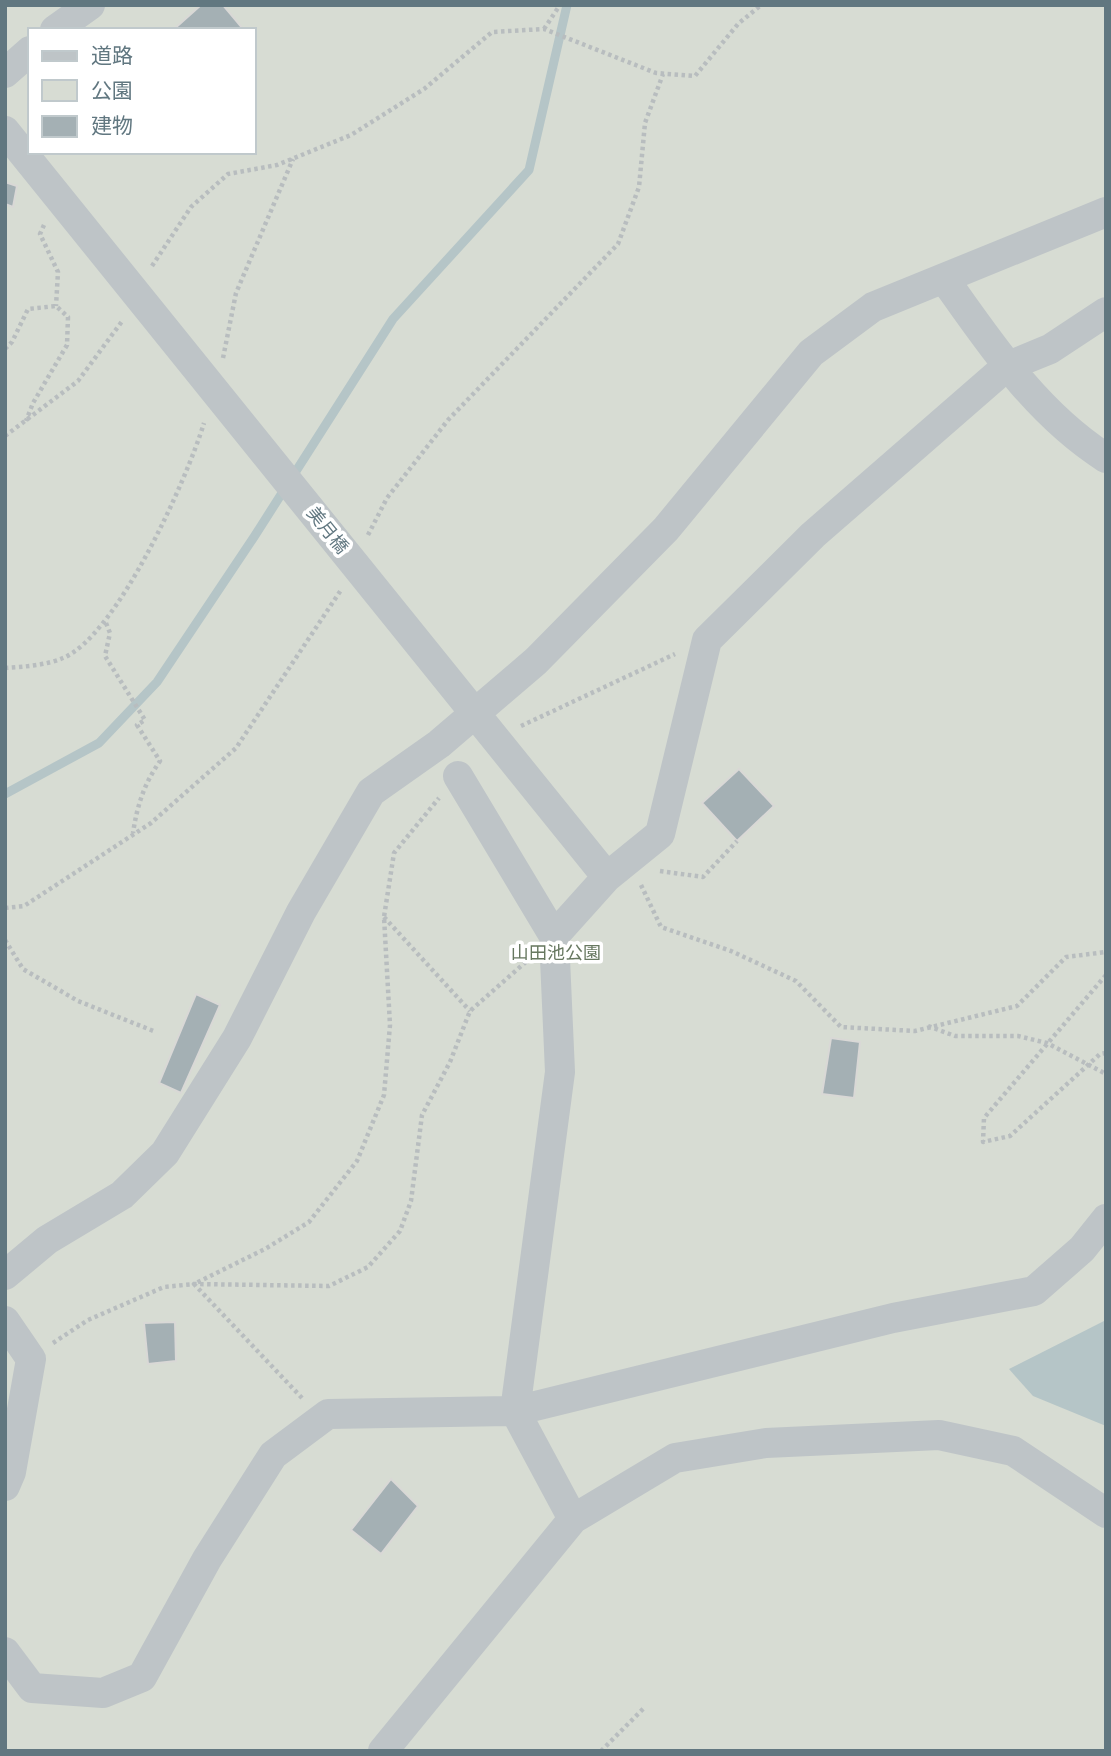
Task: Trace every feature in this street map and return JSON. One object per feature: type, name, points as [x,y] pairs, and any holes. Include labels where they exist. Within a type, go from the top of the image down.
[{"type":"street","points":[[58,28],[90,5]]},
{"type":"street","points":[[5,73],[28,53]]},
{"type":"street","name":"美月橋","points":[[5,131],[586,848],[618,870]]},
{"type":"street","points":[[5,1275],[47,1240],[122,1195],[165,1153],[237,1038],[301,912],[371,792],[439,744],[536,661],[666,529],[811,353],[873,307],[1106,212]]},
{"type":"street","points":[[945,279],[1006,367],[1089,447],[1106,458]]},
{"type":"street","points":[[554,936],[618,870],[660,834],[707,640],[813,535],[1006,367],[1051,349],[1106,312]]},
{"type":"street","points":[[458,776],[554,936],[560,1072],[515,1411],[573,1519]]},
{"type":"street","points":[[5,1652],[32,1688],[103,1693],[142,1677],[206,1559],[273,1455],[328,1414],[515,1411],[893,1318],[1034,1292],[1082,1249],[1106,1219]]},
{"type":"street","points":[[5,1321],[30,1359],[11,1472],[5,1486]]},
{"type":"street","points":[[383,1751],[573,1519],[675,1458],[766,1443],[939,1435],[1013,1451],[1106,1513]]},
{"type":"path","points":[[544,29],[560,5]]},
{"type":"path","points":[[148,273],[191,207],[228,174],[277,165],[351,135],[424,89],[492,32],[544,29],[663,74],[695,76],[738,24],[761,5]]},
{"type":"path","points":[[363,544],[387,498],[447,420],[618,244],[639,187],[645,123],[663,74]]},
{"type":"path","points":[[220,368],[236,293],[294,159]]},
{"type":"path","points":[[55,306],[58,272],[40,234],[63,203]]},
{"type":"path","points":[[5,349],[12,342],[27,309],[55,306],[68,317],[67,345],[33,403],[26,421]]},
{"type":"path","points":[[5,436],[78,381],[117,332],[130,309]]},
{"type":"path","points":[[5,668],[64,658],[106,622],[154,543],[198,443],[205,418]]},
{"type":"path","points":[[5,908],[23,906],[150,823],[236,748],[334,603],[346,580]]},
{"type":"path","points":[[106,622],[110,633],[105,656],[145,720],[137,725],[160,761],[148,779],[137,807],[133,834]]},
{"type":"path","points":[[510,734],[574,700],[707,640]]},
{"type":"path","points":[[194,1284],[265,1249],[309,1222],[357,1161],[384,1095],[390,1025],[384,917],[394,853],[458,776]]},
{"type":"path","points":[[618,870],[703,877],[737,841]]},
{"type":"path","points":[[618,870],[662,928],[731,951],[796,981],[841,1027],[915,1031],[1017,1006],[1066,957],[1106,952]]},
{"type":"path","points":[[384,917],[470,1011]]},
{"type":"path","points":[[30,1359],[88,1320],[138,1296],[164,1287],[194,1284],[329,1286],[368,1267],[400,1231],[411,1201],[422,1115],[450,1062],[470,1011],[554,936]]},
{"type":"path","points":[[5,940],[23,969],[78,1001],[156,1032]]},
{"type":"path","points":[[1106,975],[984,1118],[983,1142],[1010,1136],[1087,1066],[1106,1053]]},
{"type":"path","points":[[928,1026],[955,1036],[1018,1036],[1047,1043],[1106,1074]]},
{"type":"path","points":[[194,1284],[321,1419]]},
{"type":"path","points":[[601,1751],[644,1707]]},
{"type":"green space","name":"山田池公園","points":[[5,5],[1106,5],[1106,1751],[5,1751]]},
{"type":"shaded area","points":[[1106,1320],[1106,1426],[1033,1396],[1009,1369]]},
{"type":"building","points":[[201,5],[223,5],[242,28],[175,28]]},
{"type":"building","points":[[5,182],[17,186],[13,207],[5,204]]},
{"type":"building","points":[[739,769],[774,806],[737,841],[702,803]]},
{"type":"building","points":[[196,994],[220,1005],[181,1093],[159,1083]]},
{"type":"building","points":[[831,1038],[860,1042],[854,1098],[822,1094]]},
{"type":"building","points":[[175,1322],[176,1361],[148,1364],[144,1323]]},
{"type":"building","points":[[391,1479],[418,1506],[381,1554],[351,1530]]},
{"type":"waterway","points":[[5,794],[99,743],[157,682],[254,537],[393,319],[529,170],[567,5]]}]
